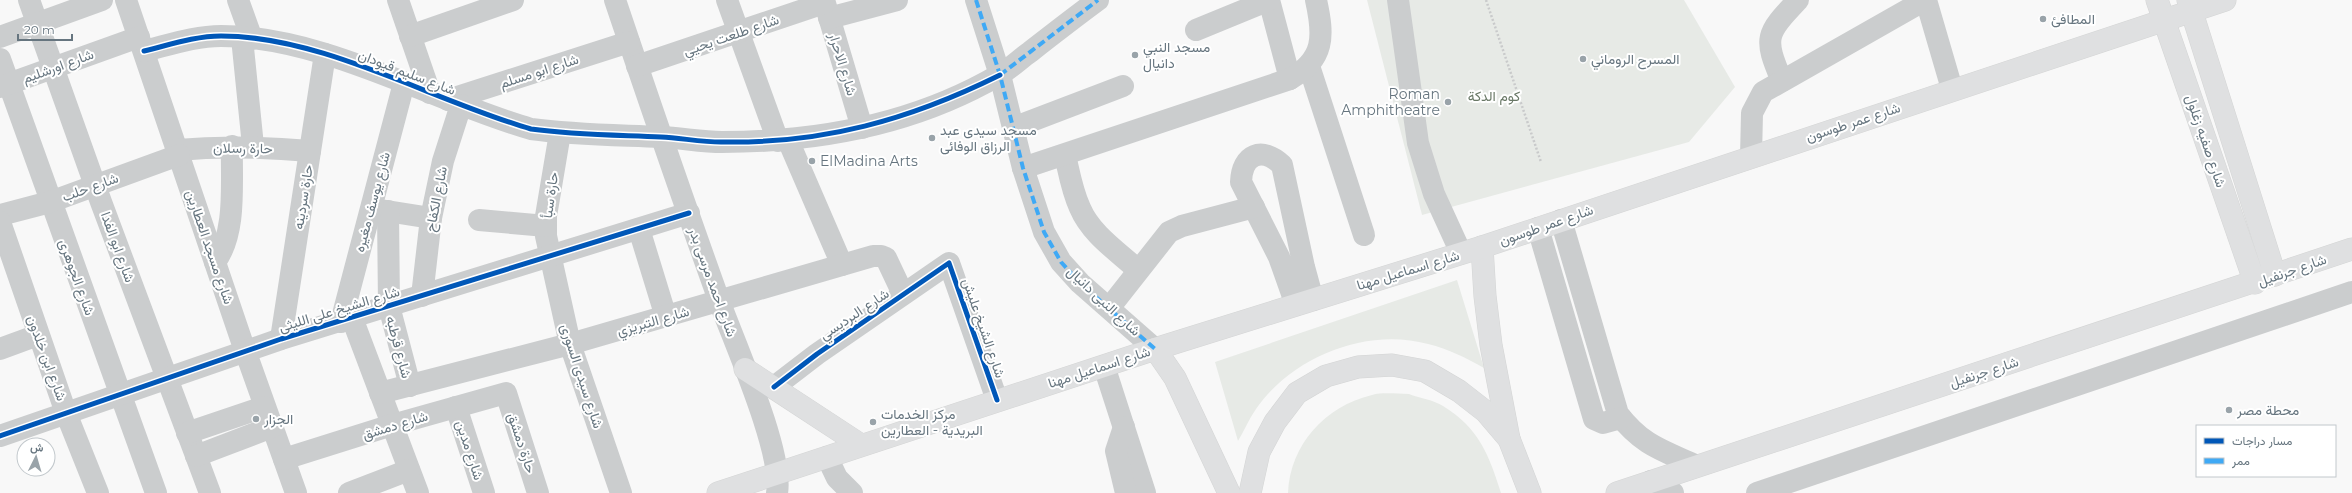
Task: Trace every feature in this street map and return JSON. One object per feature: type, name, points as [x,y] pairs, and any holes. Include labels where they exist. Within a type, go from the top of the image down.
[{"type":"main road","name":"شارع صفيه زغلول","points":[[2157,0],[2265,279]]},
{"type":"main road","name":"شارع عمر طوسون","points":[[1482,247],[1952,89],[2164,20],[2190,6],[2225,0]]},
{"type":"main road","name":"شارع صفيه زغلول","points":[[2190,6],[2265,279]]},
{"type":"main road","name":"شارع اسماعيل مهنا","points":[[718,493],[778,483],[827,457],[861,445],[1156,349],[1482,247]]},
{"type":"main road","points":[[1482,247],[1485,296],[1491,346],[1509,439],[1530,493]]},
{"type":"main road","name":"شارع جرنفيل","points":[[1616,493],[2352,250]]},
{"type":"main road","points":[[1156,349],[1175,378],[1229,493]]},
{"type":"main road","points":[[1250,493],[1259,452],[1275,422],[1297,393],[1326,376],[1358,367],[1392,365],[1425,371],[1459,391],[1486,412],[1509,439]]},
{"type":"main road","points":[[745,369],[861,445]]},
{"type":"street","name":"شارع ابو الفدا","points":[[29,0],[95,186],[210,493]]},
{"type":"street","points":[[0,37],[102,0]]},
{"type":"street","name":"شارع مسجد العطارين","points":[[126,0],[245,351],[296,493]]},
{"type":"street","points":[[215,262],[225,244],[229,228],[243,146],[247,38],[238,0]]},
{"type":"street","points":[[398,0],[410,36],[446,100]]},
{"type":"street","points":[[410,36],[512,0]]},
{"type":"street","name":"شارع احمد مرسى بدر","points":[[615,0],[720,302],[759,405],[778,483]]},
{"type":"street","points":[[727,0],[783,140],[842,265]]},
{"type":"street","name":"شارع طلعت يحيي","points":[[637,66],[739,32],[826,7],[897,0]]},
{"type":"street","name":"شارع النبى دانيال","points":[[976,0],[1000,75],[1023,168],[1044,232],[1061,262],[1080,283],[1110,307],[1156,349]]},
{"type":"street","name":"شارع سليم قيودان","points":[[141,44],[208,37],[247,38],[286,44],[325,54],[446,100],[531,129],[560,133],[663,137],[720,142],[783,140],[862,128],[909,114],[955,97],[1000,75],[1098,0]]},
{"type":"street","points":[[1196,30],[1269,0],[1290,79]]},
{"type":"street","points":[[1023,168],[1290,79],[1309,66],[1317,53],[1321,39],[1321,24],[1316,0]]},
{"type":"street","points":[[1398,0],[1418,144],[1434,194],[1461,253]]},
{"type":"street","points":[[1782,81],[1771,56],[1769,43],[1772,31],[1798,0]]},
{"type":"street","points":[[1751,157],[1752,113],[1763,92],[1926,0],[1952,89]]},
{"type":"street","name":"شارع الاحرار","points":[[826,7],[862,128]]},
{"type":"street","name":"شارع ابو مسلم","points":[[446,100],[629,42]]},
{"type":"street","name":"شارع اورشليم","points":[[4,85],[53,68],[141,44]]},
{"type":"street","name":"حارة سردينه","points":[[281,339],[325,54]]},
{"type":"street","name":"شارع الجوهرى","points":[[0,60],[4,85],[50,202],[156,493]]},
{"type":"street","points":[[1309,66],[1364,235]]},
{"type":"street","name":"شارع يوسف مغيره","points":[[346,320],[379,210],[404,83]]},
{"type":"street","points":[[1013,128],[1123,86]]},
{"type":"street","name":"شارع الكفاح","points":[[422,296],[430,218],[443,161],[446,100]]},
{"type":"street","name":"حارة سبأ","points":[[550,256],[546,216],[560,133]]},
{"type":"street","name":"حارة رسلان","points":[[178,153],[243,146],[310,151]]},
{"type":"street","name":"شارع حلب","points":[[0,215],[50,202],[178,153]]},
{"type":"street","points":[[1260,154],[1273,156],[1282,165],[1301,251],[1305,302],[1279,257],[1241,182],[1242,169],[1249,159],[1260,154]]},
{"type":"street","points":[[1065,155],[1080,208],[1088,222],[1099,235],[1138,270]]},
{"type":"street","points":[[1110,307],[1164,237],[1175,229],[1291,204]]},
{"type":"street","points":[[379,210],[430,218]]},
{"type":"street","name":"شارع قرطبه","points":[[379,210],[388,306],[410,386]]},
{"type":"street","name":"شارع الشيخ على الليثى","points":[[0,436],[281,339],[689,213]]},
{"type":"street","points":[[479,220],[546,226]]},
{"type":"street","points":[[1561,220],[1618,414],[1632,431],[1650,445],[1697,466]]},
{"type":"street","name":"شارع ابن خلدون","points":[[0,222],[8,278],[38,335],[66,413],[98,493]]},
{"type":"street","points":[[1538,228],[1594,419],[1603,423],[1622,418]]},
{"type":"street","points":[[639,229],[666,317]]},
{"type":"street","points":[[1279,257],[1301,251]]},
{"type":"street","name":"شارع سيدى السورى","points":[[550,256],[570,344],[621,493]]},
{"type":"street","name":"شارع التبريزي","points":[[380,393],[570,344],[720,302],[873,256],[881,256],[886,258],[904,294]]},
{"type":"street","name":"شارع البرديسي","points":[[774,387],[817,354],[949,263]]},
{"type":"street","name":"شارع الشيخ عليش","points":[[949,263],[997,400]]},
{"type":"street","points":[[1757,493],[1779,490],[2352,292]]},
{"type":"street","points":[[346,320],[380,393],[418,493]]},
{"type":"street","points":[[0,349],[38,335]]},
{"type":"street","points":[[1104,366],[1145,493]]},
{"type":"street","name":"شارع دمشق","points":[[284,459],[392,425],[506,393]]},
{"type":"street","name":"حارة دمشق","points":[[506,393],[538,493]]},
{"type":"street","points":[[187,433],[264,406]]},
{"type":"street","name":"شارع مدين","points":[[456,407],[484,493]]},
{"type":"street","points":[[196,456],[272,427]]},
{"type":"street","points":[[1123,490],[1116,451],[1124,427]]},
{"type":"street","points":[[827,457],[837,478],[852,493]]},
{"type":"street","points":[[349,493],[409,470]]},
{"type":"street","points":[[1651,481],[1673,493]]},
{"type":"path","points":[[1486,0],[1541,162]]},
{"type":"green space","name":"كوم الدكة","points":[[1367,0],[1684,0],[1735,87],[1689,142],[1422,215]]},
{"type":"green space","points":[[1457,280],[1484,368],[1450,351],[1428,344],[1404,340],[1380,340],[1356,343],[1332,351],[1310,361],[1289,375],[1271,391],[1256,409],[1238,441],[1215,362]]},
{"type":"green space","points":[[1385,393],[1409,394],[1439,404],[1455,414],[1466,424],[1474,433],[1487,455],[1501,493],[1288,493],[1290,475],[1295,459],[1313,430],[1325,418],[1339,408],[1355,400],[1372,395]]},
{"type":"marked path","points":[[976,0],[1000,75],[1023,168],[1044,232],[1061,262],[1080,283],[1155,349]]},
{"type":"marked path","points":[[1000,75],[1098,0]]},
{"type":"cycle path","points":[[144,51],[182,41],[211,36],[260,39],[299,47],[339,58],[456,103],[531,129],[661,137],[714,142],[759,142],[795,139],[830,134],[865,126],[899,117],[932,105],[1000,75]]},
{"type":"cycle path","points":[[0,436],[281,339],[689,213]]},
{"type":"cycle path","points":[[774,387],[817,354],[949,263],[997,400]]},
{"type":"place","name":"المطافئ","points":[[2043,19]]},
{"type":"place","name":"مسجد النبي دانيال","points":[[1135,55]]},
{"type":"place","name":"المسرح الروماني","points":[[1583,59]]},
{"type":"place","name":"Roman Amphitheatre","points":[[1448,102]]},
{"type":"place","name":"مسجد سيدى عبد الرزاق الوفائى","points":[[932,138]]},
{"type":"place","name":"ElMadina Arts","points":[[812,161]]},
{"type":"place","name":"محطة مصر","points":[[2229,410]]},
{"type":"place","name":"الجزار","points":[[256,419]]},
{"type":"place","name":"مركز الخدمات البريدية - العطارين","points":[[873,422]]}]
